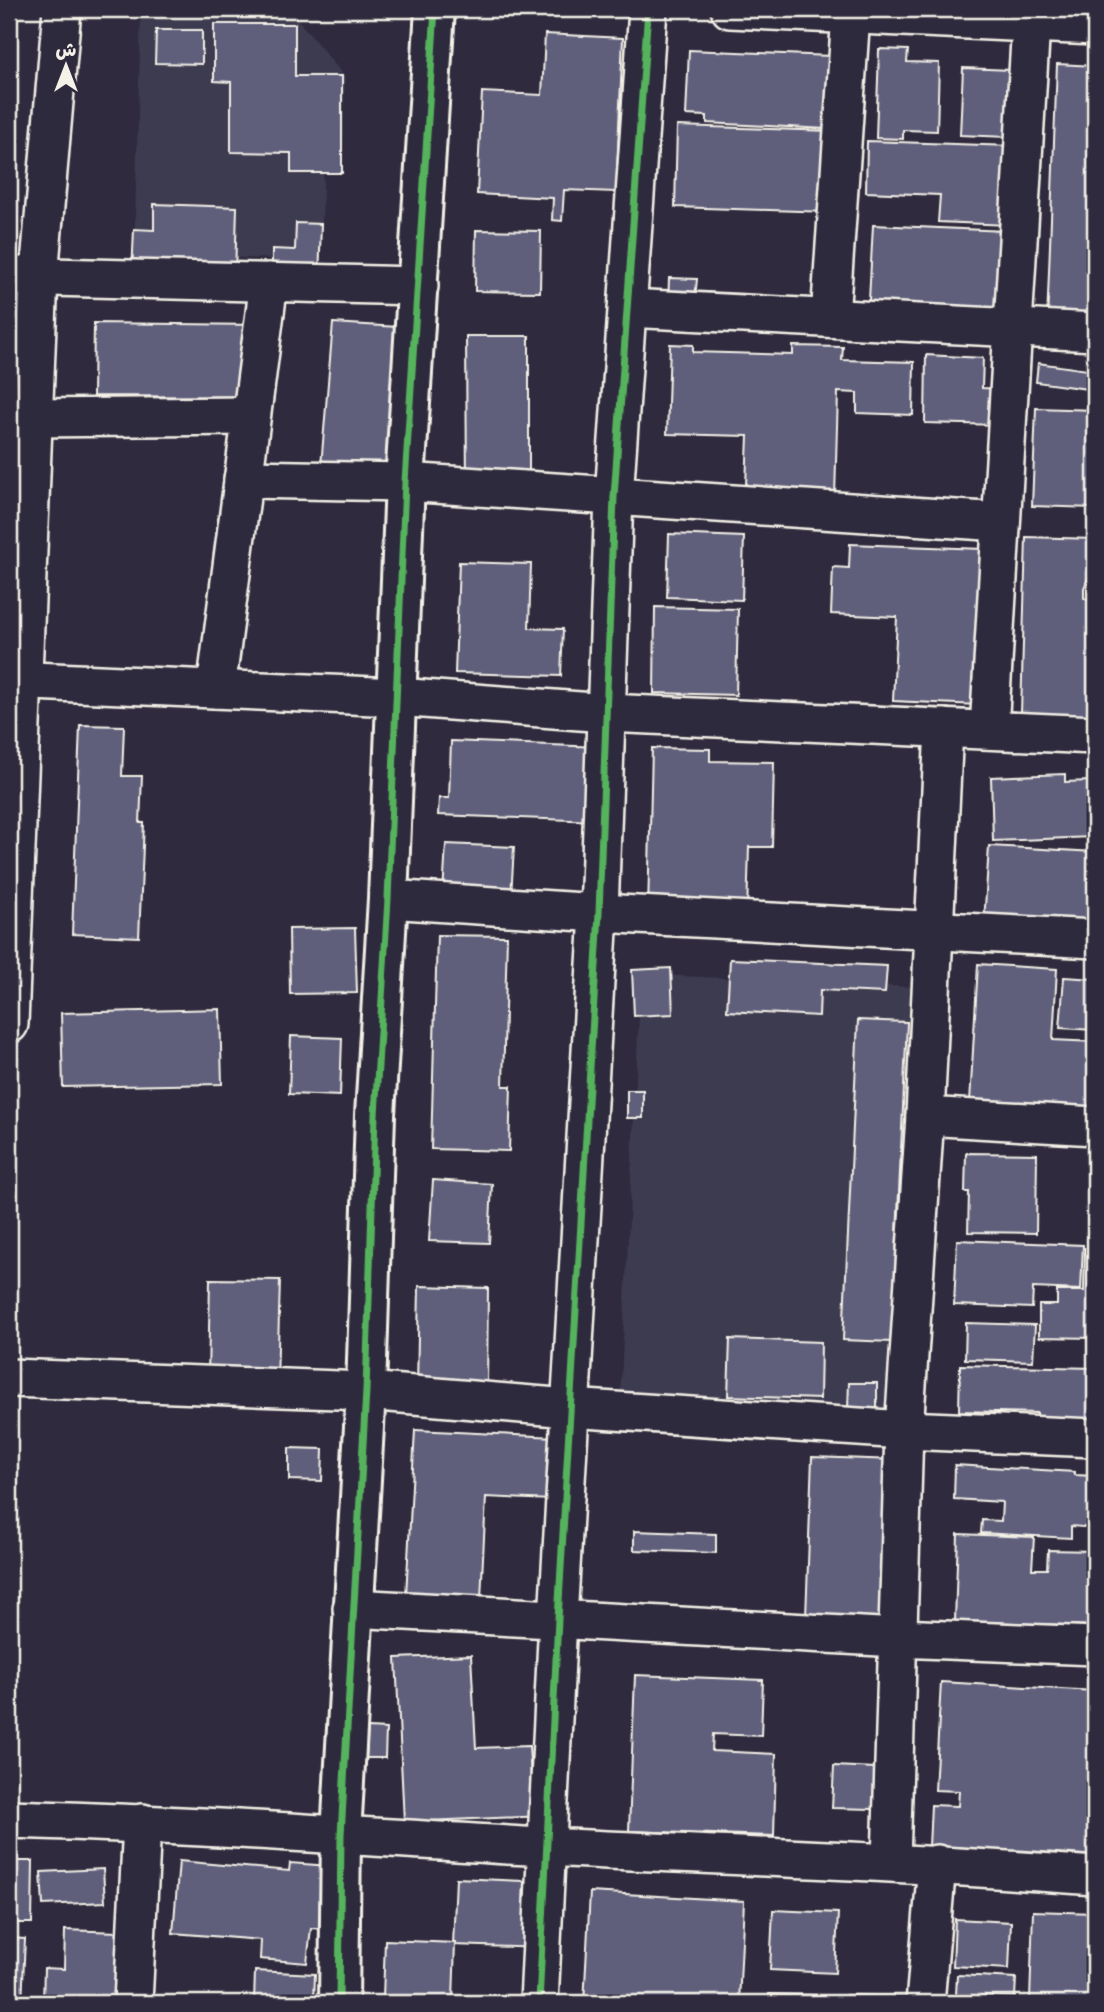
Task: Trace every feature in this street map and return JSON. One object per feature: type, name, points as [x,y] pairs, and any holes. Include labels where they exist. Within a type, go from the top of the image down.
[{"type":"street","points":[[9,1024],[16,680],[32,418],[24,276],[61,9]]},
{"type":"street","points":[[340,2003],[341,1835],[366,1391],[375,1115],[388,899],[405,482],[435,9]]},
{"type":"street","points":[[539,2003],[569,1408],[598,913],[614,497],[649,9]]},
{"type":"street","points":[[730,9],[851,14],[940,13],[1031,23],[1095,26]]},
{"type":"street","points":[[830,318],[851,14]]},
{"type":"street","points":[[989,730],[1031,23]]},
{"type":"street","points":[[24,276],[419,286]]},
{"type":"street","points":[[216,689],[269,282]]},
{"type":"street","points":[[628,308],[1095,332]]},
{"type":"street","points":[[32,418],[250,416]]},
{"type":"street","points":[[243,479],[405,482],[1002,522]]},
{"type":"street","points":[[16,680],[397,697],[606,713],[1095,735]]},
{"type":"street","points":[[891,1862],[904,1430],[925,1116],[944,728]]},
{"type":"street","points":[[388,899],[598,913],[1095,939]]},
{"type":"street","points":[[925,1116],[1095,1126]]},
{"type":"street","points":[[9,1378],[366,1391],[569,1408],[904,1430],[1095,1438]]},
{"type":"street","points":[[352,1608],[1095,1646]]},
{"type":"street","points":[[9,1819],[142,1823],[547,1847],[937,1864],[1095,1876]]},
{"type":"street","points":[[134,2003],[142,1823]]},
{"type":"street","points":[[925,2003],[937,1864]]},
{"type":"shaded area","points":[[141,9],[289,9],[345,77],[343,158],[324,158],[321,260],[134,255]]},
{"type":"shaded area","points":[[641,974],[914,987],[893,1414],[620,1400]]},
{"type":"building","points":[[214,24],[295,24],[295,76],[342,76],[342,173],[291,173],[291,153],[231,152],[231,82],[214,81]]},
{"type":"building","points":[[156,30],[202,30],[202,64],[155,63]]},
{"type":"building","points":[[545,34],[623,38],[616,192],[564,190],[562,221],[552,220],[553,198],[477,194],[482,92],[542,95]]},
{"type":"building","points":[[879,49],[908,50],[907,62],[939,63],[937,131],[903,130],[903,139],[876,138]]},
{"type":"building","points":[[689,50],[831,56],[827,129],[707,123],[707,116],[686,115]]},
{"type":"building","points":[[1057,64],[1095,66],[1095,333],[1047,323]]},
{"type":"building","points":[[963,68],[1011,70],[1008,137],[960,135]]},
{"type":"building","points":[[677,126],[832,131],[829,212],[675,207]]},
{"type":"building","points":[[867,141],[1012,146],[1009,225],[938,222],[940,195],[866,192]]},
{"type":"building","points":[[154,204],[237,207],[235,277],[132,274],[134,229],[154,230]]},
{"type":"building","points":[[296,223],[321,224],[319,279],[272,278],[272,249],[295,250]]},
{"type":"building","points":[[873,225],[1005,231],[1001,326],[868,319]]},
{"type":"building","points":[[476,230],[541,231],[540,292],[475,291]]},
{"type":"building","points":[[669,278],[697,279],[694,309],[668,307]]},
{"type":"building","points":[[9,323],[16,324],[12,417],[9,417]]},
{"type":"building","points":[[94,323],[258,325],[257,397],[93,396]]},
{"type":"building","points":[[333,323],[398,327],[391,484],[320,478]]},
{"type":"building","points":[[466,336],[529,336],[529,487],[467,488]]},
{"type":"building","points":[[670,344],[693,345],[693,352],[793,355],[793,346],[843,347],[842,360],[914,362],[913,415],[857,413],[857,393],[838,392],[835,497],[745,510],[748,436],[667,434]]},
{"type":"building","points":[[926,355],[983,358],[982,388],[1001,389],[1000,425],[925,423]]},
{"type":"building","points":[[1038,363],[1095,371],[1095,390],[1036,382]]},
{"type":"building","points":[[1036,408],[1095,410],[1095,508],[1032,506]]},
{"type":"building","points":[[669,534],[744,537],[742,600],[667,597]]},
{"type":"building","points":[[1026,537],[1095,539],[1095,565],[1084,588],[1084,598],[1095,603],[1095,716],[1021,714]]},
{"type":"building","points":[[850,544],[983,549],[978,705],[893,701],[897,617],[831,614],[833,567],[849,568]]},
{"type":"building","points":[[459,562],[531,564],[529,628],[563,629],[561,676],[455,673]]},
{"type":"building","points":[[655,607],[738,609],[736,695],[654,693]]},
{"type":"building","points":[[80,725],[124,726],[122,776],[142,776],[140,823],[144,823],[139,937],[72,934]]},
{"type":"building","points":[[451,741],[599,747],[596,821],[438,815],[439,798],[449,798]]},
{"type":"building","points":[[652,748],[710,749],[710,761],[774,762],[772,847],[749,847],[747,914],[648,911]]},
{"type":"building","points":[[1065,774],[1065,782],[1090,781],[1092,837],[993,841],[991,777]]},
{"type":"building","points":[[446,844],[514,847],[511,897],[443,894]]},
{"type":"building","points":[[989,846],[1095,852],[1095,932],[984,923]]},
{"type":"building","points":[[355,928],[357,993],[290,994],[289,929]]},
{"type":"building","points":[[437,935],[507,936],[503,1086],[511,1086],[509,1151],[431,1149]]},
{"type":"building","points":[[730,959],[887,966],[885,993],[820,990],[819,1016],[727,1011]]},
{"type":"building","points":[[978,964],[1057,969],[1053,1040],[1095,1042],[1095,1125],[969,1119]]},
{"type":"building","points":[[671,968],[673,1014],[634,1016],[632,970]]},
{"type":"building","points":[[1064,977],[1095,979],[1095,1030],[1060,1028]]},
{"type":"building","points":[[220,1009],[222,1084],[63,1087],[61,1013]]},
{"type":"building","points":[[858,1020],[907,1022],[892,1342],[843,1340]]},
{"type":"building","points":[[291,1036],[342,1038],[340,1096],[289,1094]]},
{"type":"building","points":[[627,1090],[643,1090],[643,1118],[627,1118]]},
{"type":"building","points":[[966,1153],[1037,1154],[1036,1233],[968,1232]]},
{"type":"building","points":[[433,1180],[492,1184],[489,1243],[429,1241]]},
{"type":"building","points":[[957,1240],[1083,1245],[1081,1290],[1033,1288],[1032,1308],[954,1305]]},
{"type":"building","points":[[1085,1248],[1095,1248],[1095,1338],[1039,1337],[1039,1305],[1057,1305],[1057,1291],[1084,1291]]},
{"type":"building","points":[[210,1279],[280,1280],[277,1382],[208,1379]]},
{"type":"building","points":[[419,1286],[488,1288],[487,1388],[417,1387]]},
{"type":"building","points":[[966,1323],[1035,1325],[1033,1361],[965,1359]]},
{"type":"building","points":[[730,1339],[821,1342],[820,1399],[728,1396]]},
{"type":"building","points":[[960,1365],[1095,1368],[1095,1422],[1037,1421],[1037,1413],[959,1411]]},
{"type":"building","points":[[849,1383],[877,1383],[877,1410],[848,1409]]},
{"type":"building","points":[[415,1430],[556,1437],[552,1500],[486,1497],[481,1599],[406,1596]]},
{"type":"building","points":[[289,1448],[323,1449],[322,1481],[289,1480]]},
{"type":"building","points":[[812,1457],[896,1460],[889,1620],[806,1617]]},
{"type":"building","points":[[955,1465],[1075,1472],[1075,1475],[1095,1476],[1095,1528],[1071,1526],[1071,1538],[981,1533],[982,1520],[1001,1521],[1002,1502],[954,1499]]},
{"type":"building","points":[[634,1531],[716,1534],[716,1553],[634,1550]]},
{"type":"building","points":[[958,1534],[1034,1537],[1032,1569],[1047,1569],[1048,1550],[1095,1551],[1095,1626],[955,1621]]},
{"type":"building","points":[[471,1655],[476,1748],[529,1746],[531,1777],[542,1776],[544,1816],[404,1822],[396,1658]]},
{"type":"building","points":[[635,1675],[763,1680],[761,1736],[713,1734],[712,1751],[776,1754],[774,1836],[629,1831]]},
{"type":"building","points":[[941,1682],[1095,1691],[1095,1856],[929,1847],[931,1805],[958,1806],[959,1791],[935,1790]]},
{"type":"building","points":[[368,1728],[386,1729],[385,1758],[366,1758]]},
{"type":"building","points":[[834,1766],[875,1768],[873,1809],[832,1808]]},
{"type":"building","points":[[9,1861],[33,1861],[32,1923],[9,1923]]},
{"type":"building","points":[[179,1861],[289,1871],[290,1863],[330,1866],[325,1929],[311,1928],[307,1963],[260,1959],[261,1940],[173,1933]]},
{"type":"building","points":[[103,1869],[105,1902],[43,1905],[41,1872]]},
{"type":"building","points":[[456,1878],[524,1881],[523,1903],[543,1904],[542,1948],[453,1945]]},
{"type":"building","points":[[590,1892],[744,1901],[739,2003],[584,2003]]},
{"type":"building","points":[[773,1910],[838,1913],[835,1973],[770,1970]]},
{"type":"building","points":[[1033,1911],[1095,1913],[1095,2003],[955,2003],[955,1998],[1030,2000]]},
{"type":"building","points":[[955,1919],[1011,1922],[1009,1969],[953,1966]]},
{"type":"building","points":[[65,1930],[118,1932],[116,2003],[43,2003],[44,1968],[64,1969]]},
{"type":"building","points":[[9,1938],[25,1939],[22,2003],[9,2003]]},
{"type":"building","points":[[385,1940],[455,1943],[453,2000],[383,1998]]},
{"type":"building","points":[[255,1971],[315,1974],[314,2003],[254,2003]]},
{"type":"building","points":[[957,1975],[1016,1978],[1015,1997],[956,1995]]},
{"type":"building","points":[[769,1994],[818,1995],[817,2003],[769,2003]]},
{"type":"building","points":[[846,1995],[907,1997],[906,2003],[846,2003]]},
{"type":"cycle path","points":[[339,2003],[341,1835],[366,1391],[375,1115],[388,899],[405,482],[435,9]]},
{"type":"cycle path","points":[[539,2003],[558,1619],[599,913],[614,497],[648,9]]}]
